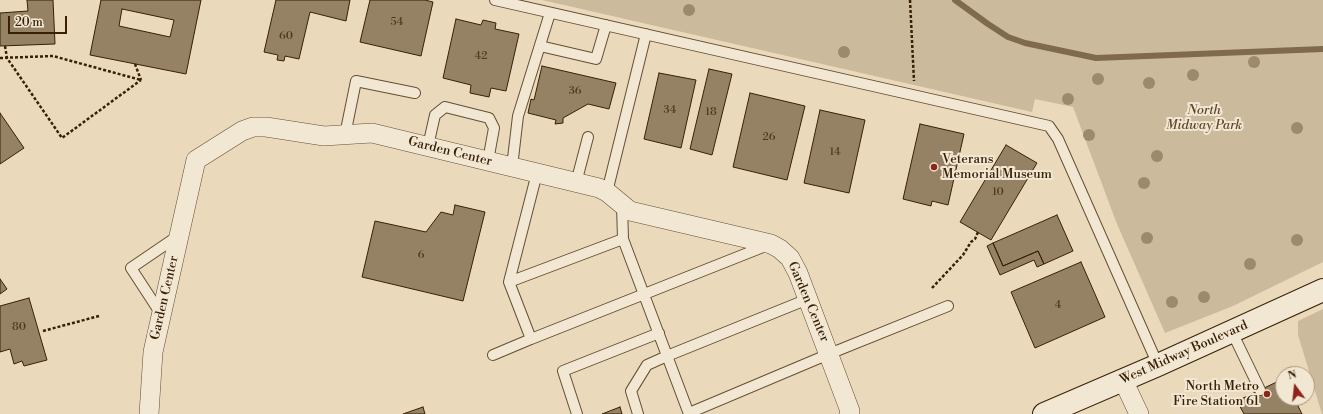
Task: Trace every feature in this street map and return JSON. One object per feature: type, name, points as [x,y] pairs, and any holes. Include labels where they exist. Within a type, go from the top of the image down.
[{"type":"main road","name":"West Midway Boulevard","points":[[1044,414],[1158,365],[1323,290]]},
{"type":"street","name":"Garden Center","points":[[149,414],[153,352],[196,160],[242,131],[254,127],[266,127],[324,136],[372,133],[599,188],[607,192],[630,211],[771,244],[780,249],[790,258],[798,273],[829,354],[854,413]]},
{"type":"street","points":[[1123,380],[1139,414]]},
{"type":"lane","points":[[495,0],[1049,126],[1058,139],[1158,365]]},
{"type":"lane","points":[[512,167],[518,116],[550,12]]},
{"type":"lane","points":[[540,46],[596,60],[606,25]]},
{"type":"lane","points":[[607,192],[646,34]]},
{"type":"lane","points":[[345,135],[356,81],[415,93]]},
{"type":"lane","points":[[428,146],[435,115],[446,107],[489,118],[494,128],[488,161]]},
{"type":"lane","points":[[576,183],[588,137]]},
{"type":"lane","points":[[531,339],[509,282],[537,173]]},
{"type":"lane","points":[[622,205],[623,239],[689,413],[948,306]]},
{"type":"lane","points":[[161,314],[131,268],[179,235]]},
{"type":"lane","points":[[509,282],[623,239]]},
{"type":"lane","points":[[493,355],[771,244]]},
{"type":"lane","points":[[638,414],[631,391],[647,365],[808,299]]},
{"type":"lane","points":[[1232,332],[1260,390]]},
{"type":"lane","points":[[577,414],[563,371],[659,333]]},
{"type":"path","points":[[910,0],[914,96]]},
{"type":"path","points":[[5,46],[7,58],[62,138],[141,80]]},
{"type":"path","points":[[0,58],[53,56],[141,80]]},
{"type":"path","points":[[135,64],[141,80]]},
{"type":"path","points":[[932,288],[963,255],[971,242],[975,239],[978,232]]},
{"type":"path","points":[[43,331],[99,316]]},
{"type":"green space","name":"North Midway Park","points":[[542,0],[1323,0],[1323,262],[1233,306],[1165,333],[1117,224],[1073,107],[1035,99],[1032,112]]},
{"type":"green space","points":[[1323,309],[1323,414],[1315,391],[1315,366],[1307,366],[1298,335],[1298,321]]},
{"type":"building","points":[[27,0],[53,0],[55,44],[0,46],[0,13],[28,11]]},
{"type":"building","points":[[101,0],[201,0],[186,74],[90,55]],"holes":[[[122,9],[174,20],[170,37],[119,26]]]},
{"type":"building","points":[[276,0],[350,0],[346,21],[310,12],[299,59],[285,56],[284,61],[277,60],[278,55],[264,52]]},
{"type":"building","points":[[370,0],[425,0],[433,2],[421,56],[360,42]]},
{"type":"building","points":[[456,19],[481,25],[483,20],[496,23],[495,29],[519,34],[506,91],[491,88],[489,97],[470,93],[471,85],[443,78]]},
{"type":"building","points":[[542,66],[616,83],[609,109],[588,104],[563,118],[563,123],[555,124],[556,120],[528,113],[531,99],[534,100]]},
{"type":"building","points":[[709,69],[732,74],[712,155],[690,149]]},
{"type":"building","points":[[659,73],[696,80],[681,148],[644,139]]},
{"type":"building","points":[[750,93],[805,106],[787,180],[733,167]]},
{"type":"building","points":[[820,110],[865,120],[849,193],[804,183]]},
{"type":"building","points":[[0,113],[24,148],[0,164]]},
{"type":"building","name":"Veterans Memorial Museum","points":[[920,124],[964,134],[948,205],[932,201],[931,206],[903,199]]},
{"type":"building","points":[[1006,145],[1037,163],[991,240],[960,222]]},
{"type":"building","points":[[455,205],[485,212],[463,301],[362,277],[375,221],[426,232],[441,212],[453,215]]},
{"type":"building","points":[[1057,215],[1073,251],[1044,264],[1038,251],[1003,266],[993,243]]},
{"type":"building","points":[[993,243],[1003,266],[1038,251],[1044,264],[1037,267],[1034,260],[1000,275],[987,246]]},
{"type":"building","points":[[1081,262],[1105,317],[1035,348],[1011,292]]},
{"type":"building","points":[[0,279],[7,289],[0,294]]},
{"type":"building","points":[[29,298],[47,360],[24,366],[22,361],[14,364],[10,349],[0,352],[0,306]]},
{"type":"building","name":"North Metro Fire Station 61","points":[[1275,383],[1275,406],[1298,406],[1302,414],[1244,414],[1237,401]]},
{"type":"building","points":[[423,407],[425,414],[403,414]]},
{"type":"building","points":[[620,407],[622,414],[602,414]]},
{"type":"waterway","points":[[955,0],[1008,37],[1025,43],[1096,58],[1323,49]]},
{"type":"place","name":"Veterans Memorial Museum","points":[[934,167]]},
{"type":"place","name":"North Metro Fire Station 61","points":[[1267,394]]}]
